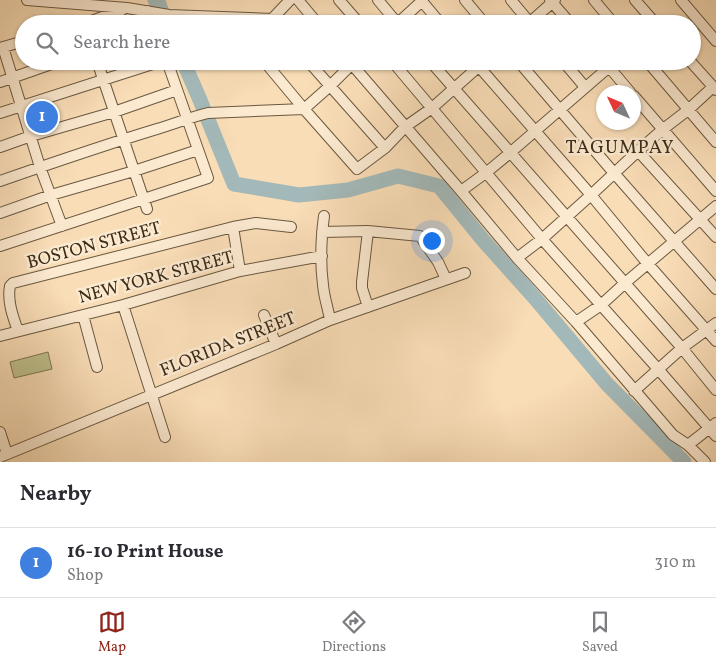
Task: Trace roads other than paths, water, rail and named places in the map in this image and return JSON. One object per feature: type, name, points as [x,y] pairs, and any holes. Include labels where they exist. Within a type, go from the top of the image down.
[{"type":"street","points":[[27,0],[127,8],[169,15]]},
{"type":"street","points":[[279,15],[290,0]]},
{"type":"street","points":[[298,0],[310,15]]},
{"type":"street","points":[[339,0],[352,15]]},
{"type":"street","points":[[378,0],[390,15]]},
{"type":"street","points":[[406,15],[422,0],[434,15]]},
{"type":"street","points":[[464,0],[477,15]]},
{"type":"street","points":[[511,0],[523,15]]},
{"type":"street","points":[[594,0],[606,15]]},
{"type":"street","points":[[635,0],[648,15]]},
{"type":"street","points":[[681,0],[694,15]]},
{"type":"street","points":[[538,15],[552,1],[564,15]]},
{"type":"street","points":[[109,15],[127,8]]},
{"type":"street","points":[[701,23],[716,41]]},
{"type":"street","points":[[15,44],[2,48],[14,78],[40,167],[62,226]]},
{"type":"street","points":[[0,82],[36,70]]},
{"type":"street","points":[[100,70],[145,204]]},
{"type":"street","points":[[0,113],[134,70]]},
{"type":"street","points":[[0,246],[62,226],[145,204],[208,178],[169,70]]},
{"type":"street","points":[[272,70],[357,169],[386,148],[472,70]]},
{"type":"street","points":[[316,70],[386,148]]},
{"type":"street","points":[[0,181],[203,114],[304,109],[345,70]]},
{"type":"street","points":[[359,70],[517,258],[576,322],[634,391],[673,435],[688,445],[705,462]]},
{"type":"street","points":[[400,70],[542,239],[714,429],[688,445]]},
{"type":"street","points":[[438,70],[682,348],[716,390]]},
{"type":"street","points":[[485,70],[534,131],[716,341]]},
{"type":"street","points":[[526,70],[614,174],[716,289]]},
{"type":"street","points":[[571,70],[585,87]]},
{"type":"street","points":[[461,191],[511,152],[603,70]]},
{"type":"street","points":[[615,70],[625,85]]},
{"type":"street","points":[[655,70],[716,142]]},
{"type":"street","points":[[517,258],[591,196],[662,130],[715,88],[698,70]]},
{"type":"street","points":[[0,147],[114,112],[177,90]]},
{"type":"street","points":[[641,104],[716,191]]},
{"type":"street","points":[[0,213],[51,195],[198,150]]},
{"type":"street","points":[[638,151],[716,237]]},
{"type":"street","points":[[576,322],[601,305],[673,241],[716,206]]},
{"type":"street","points":[[324,216],[322,232],[323,286],[330,320]]},
{"type":"street","name":"BOSTON STREET","points":[[18,331],[9,298],[10,286],[13,283],[232,226],[256,223],[291,227]]},
{"type":"street","points":[[232,226],[240,271]]},
{"type":"street","points":[[322,232],[368,231],[420,236],[438,262],[446,279]]},
{"type":"street","points":[[368,231],[362,282],[368,307]]},
{"type":"street","name":"NEW YORK STREET","points":[[0,336],[123,305],[240,271],[322,256]]},
{"type":"street","name":"FLORIDA STREET","points":[[4,455],[276,344],[330,320],[465,273]]},
{"type":"street","points":[[123,305],[165,437]]},
{"type":"street","points":[[264,314],[276,344]]},
{"type":"street","points":[[83,315],[97,367]]},
{"type":"street","points":[[634,391],[682,348],[716,323]]},
{"type":"street","points":[[0,432],[4,455]]},
{"type":"waterway","points":[[155,0],[159,4],[163,15]]},
{"type":"waterway","points":[[187,70],[234,184],[299,195],[348,190],[398,176],[439,186],[607,384],[684,462]]},
{"type":"place","name":"16-10 Print House","points":[[42,117]]},
{"type":"district","name":"TAGUMPAY","points":[[620,148]]}]
